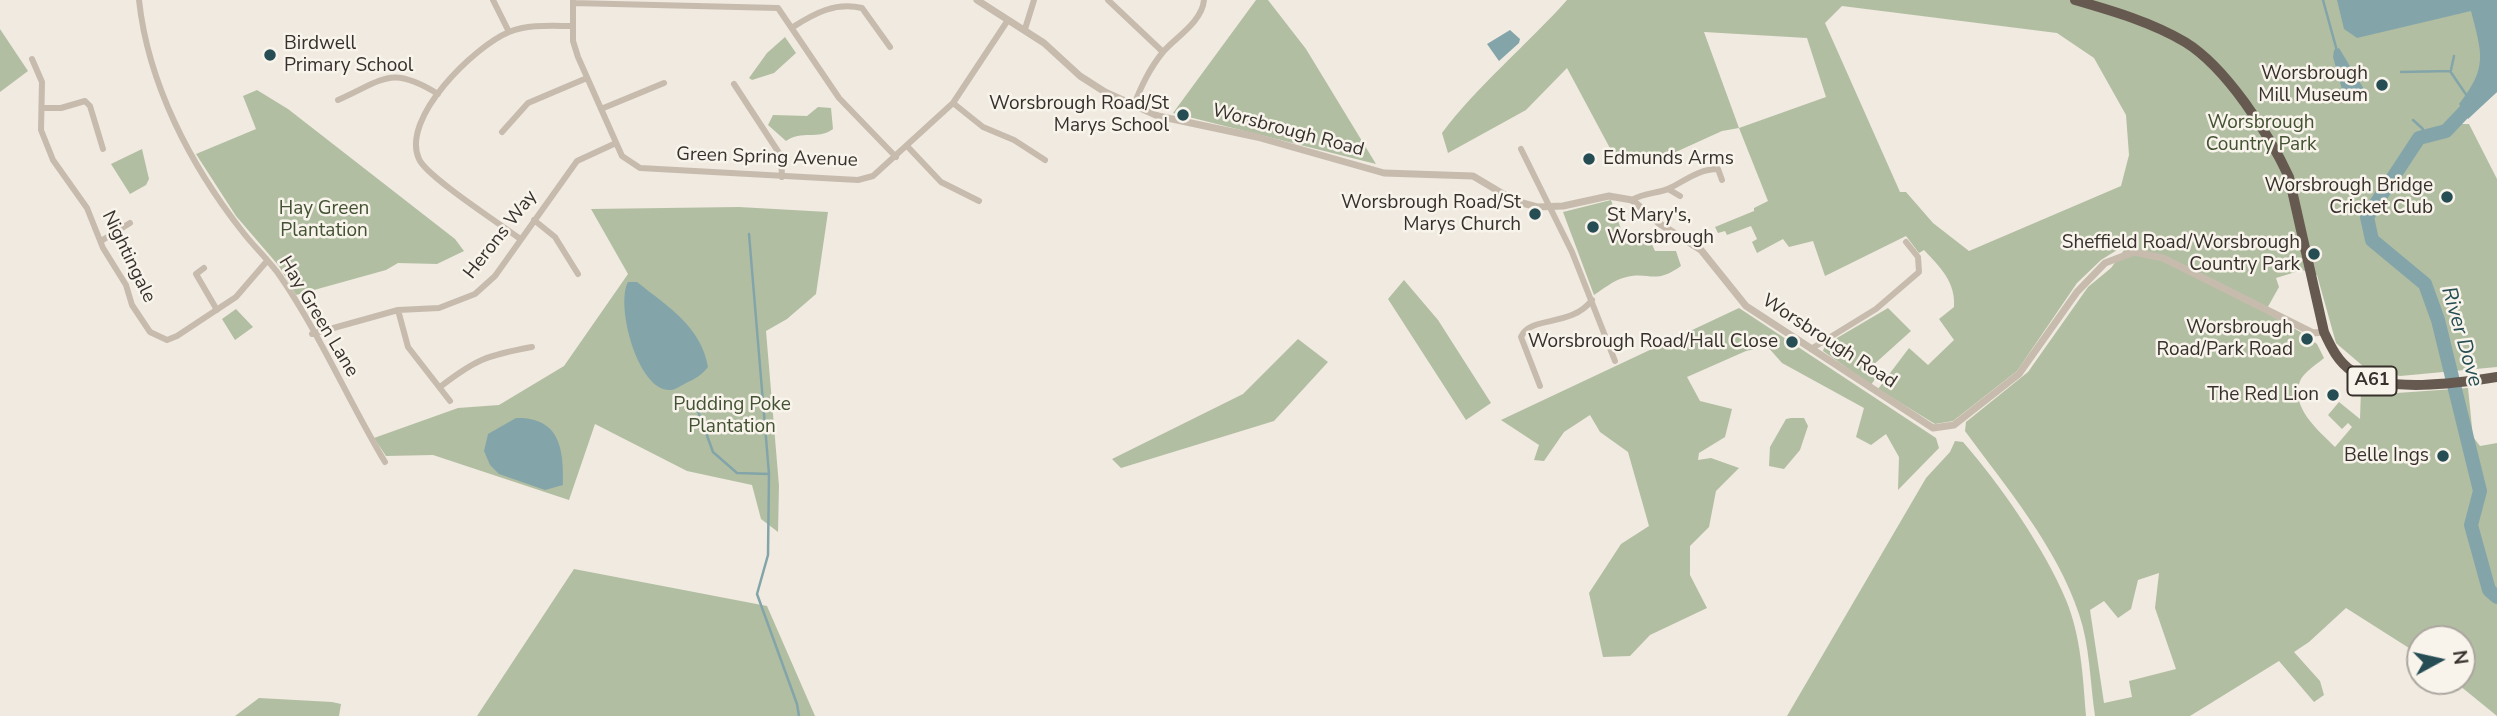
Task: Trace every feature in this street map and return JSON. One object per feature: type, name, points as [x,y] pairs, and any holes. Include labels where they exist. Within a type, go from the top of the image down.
[{"type":"highway","name":"A61","points":[[2075,0],[2133,17],[2188,44],[2209,61],[2245,107],[2279,156],[2289,177],[2323,332],[2335,356],[2350,370],[2368,380],[2389,384],[2497,377]]},
{"type":"street","name":"Hay Green Lane","points":[[139,0],[145,40],[182,137],[214,193],[280,276],[385,462]]},
{"type":"street","points":[[493,0],[509,32]]},
{"type":"street","name":"Worsbrough Road","points":[[977,0],[1025,29],[1080,76],[1133,107],[1158,116],[1257,138],[1384,173],[1473,176],[1515,201],[1549,207],[1609,196],[1632,200],[1660,224],[1701,250],[1746,306],[1933,428],[1947,428],[2019,374],[2077,292],[2098,269],[2116,257],[2133,252],[2163,258],[2314,333],[2323,332]]},
{"type":"street","points":[[1025,29],[1034,0]]},
{"type":"street","points":[[1108,0],[1163,52]]},
{"type":"street","points":[[1133,107],[1145,78],[1163,52],[1200,13],[1204,0]]},
{"type":"street","points":[[573,1],[778,8],[839,98],[896,156]]},
{"type":"street","name":"Green Spring Avenue","points":[[573,1],[573,41],[622,156],[640,168],[782,177],[858,180],[873,176],[953,103],[1008,20]]},
{"type":"street","points":[[793,27],[823,9],[855,6],[862,8],[890,47]]},
{"type":"street","points":[[519,238],[427,169],[418,158],[416,140],[419,128],[439,94],[473,56],[509,32],[529,27],[573,26]]},
{"type":"street","name":"Nightingale","points":[[32,59],[42,82],[41,130],[53,160],[78,191],[101,241],[126,285],[132,305],[150,332],[167,340],[177,336],[236,297],[267,261]]},
{"type":"street","points":[[338,100],[397,76],[409,77],[439,94]]},
{"type":"street","points":[[502,132],[528,103],[587,78]]},
{"type":"street","points":[[601,109],[664,83]]},
{"type":"street","points":[[734,84],[781,156],[782,177]]},
{"type":"street","points":[[42,108],[61,108],[85,101],[90,106],[103,149]]},
{"type":"street","points":[[953,103],[983,127],[1014,140],[1045,160]]},
{"type":"street","name":"Herons Way","points":[[313,334],[398,310],[439,308],[475,294],[495,276],[519,238],[577,161],[616,143]]},
{"type":"street","points":[[907,146],[941,182],[979,201]]},
{"type":"street","points":[[1521,149],[1592,300],[1615,361]]},
{"type":"street","points":[[1632,200],[1644,193],[1668,189],[1683,179],[1709,169],[1718,169],[1722,180]]},
{"type":"street","points":[[1668,189],[1680,196]]},
{"type":"street","points":[[534,220],[555,237],[578,274]]},
{"type":"street","points":[[101,241],[130,223]]},
{"type":"street","points":[[1811,349],[1876,309],[1919,272],[1918,257],[1906,243]]},
{"type":"street","points":[[204,268],[195,274],[217,310]]},
{"type":"street","points":[[1540,386],[1521,337],[1523,331],[1538,323],[1574,316],[1592,300]]},
{"type":"street","points":[[398,310],[408,347],[450,401]]},
{"type":"street","points":[[440,387],[470,364],[486,356],[532,347]]},
{"type":"green space","points":[[1256,0],[1268,0],[1306,49],[1376,164],[1173,113]]},
{"type":"green space","name":"Worsbrough Country Park","points":[[1567,0],[2497,0],[2497,92],[2460,124],[2469,124],[2497,179],[2497,367],[2400,376],[2364,367],[2336,343],[2317,275],[2302,270],[2276,278],[2279,287],[2265,312],[2317,344],[2324,358],[2300,381],[2299,400],[2307,417],[2335,447],[2352,427],[2348,423],[2342,429],[2328,415],[2339,402],[2360,419],[2361,389],[2397,393],[2468,388],[2473,437],[2480,446],[2497,443],[2497,716],[2471,695],[2476,695],[2476,625],[2406,625],[2406,646],[2346,608],[2294,652],[2320,681],[2324,695],[2314,702],[2279,661],[2190,716],[2095,716],[2085,639],[2069,589],[2058,565],[2029,518],[1965,431],[1966,422],[2028,372],[2088,287],[2111,268],[2130,242],[2101,260],[2077,283],[2017,371],[1953,421],[1935,424],[1878,389],[1909,348],[1928,365],[1954,340],[1939,319],[1954,307],[1950,282],[1924,250],[1919,253],[1906,236],[1825,276],[1813,241],[1789,247],[1783,239],[1757,253],[1752,242],[1757,239],[1751,226],[1727,235],[1725,231],[1718,233],[1715,227],[1754,211],[1754,208],[1768,201],[1739,128],[1722,131],[1645,166],[1636,160],[1619,165],[1567,68],[1526,110],[1448,153],[1442,133],[1471,98]],"holes":[[[1842,6],[2057,33],[2094,58],[2126,115],[2129,155],[2121,186],[1969,251],[1933,223],[1906,192],[1900,192],[1825,23]],[[1704,32],[1807,38],[1826,97],[1739,128]],[[2159,573],[2155,608],[2176,669],[2129,681],[2132,697],[2104,703],[2090,610],[2104,601],[2118,618],[2131,609],[2138,580]]]},
{"type":"green space","points":[[0,29],[28,71],[0,92]]},
{"type":"green space","points":[[785,37],[796,53],[774,73],[752,80],[749,78],[767,53]]},
{"type":"green space","name":"Hay Green Plantation","points":[[257,90],[288,109],[455,239],[464,251],[437,264],[398,263],[386,270],[296,295],[279,266],[236,216],[196,154],[256,129],[243,96]]},
{"type":"green space","points":[[818,107],[831,108],[833,129],[828,132],[798,136],[786,141],[768,125],[773,115],[807,116]]},
{"type":"green space","points":[[142,149],[149,179],[146,185],[130,194],[111,164]]},
{"type":"green space","points":[[1611,200],[1626,244],[1649,238],[1655,251],[1676,251],[1681,266],[1664,275],[1623,278],[1594,295],[1563,212]]},
{"type":"green space","name":"Pudding Poke Plantation","points":[[739,207],[828,212],[816,294],[787,319],[766,331],[779,486],[778,532],[761,519],[752,485],[687,471],[595,424],[569,500],[433,455],[386,456],[374,438],[458,408],[499,405],[564,366],[628,274],[591,209]]},
{"type":"green space","points":[[1404,280],[1438,320],[1491,403],[1466,420],[1388,299]]},
{"type":"green space","points":[[1739,308],[1936,438],[1939,448],[1898,490],[1899,457],[1886,434],[1871,445],[1856,437],[1864,408],[1782,363],[1767,346],[1746,351],[1687,377],[1700,401],[1732,409],[1725,437],[1699,453],[1698,460],[1711,458],[1739,468],[1716,491],[1709,527],[1690,546],[1690,575],[1707,608],[1650,635],[1630,656],[1603,657],[1589,593],[1621,544],[1649,526],[1628,452],[1600,432],[1590,415],[1564,432],[1544,461],[1534,460],[1539,445],[1501,420]]},
{"type":"green space","points":[[1888,308],[1911,331],[1871,367],[1875,379],[1871,385],[1823,351],[1825,345]]},
{"type":"green space","points":[[236,309],[253,327],[235,340],[222,319]]},
{"type":"green space","points":[[1298,339],[1328,362],[1274,421],[1121,468],[1112,459],[1243,394]]},
{"type":"green space","points":[[1804,418],[1808,426],[1800,450],[1784,469],[1769,466],[1770,447],[1786,419]]},
{"type":"green space","points":[[1955,441],[1963,442],[2006,497],[2034,538],[2057,580],[2071,614],[2078,642],[2086,716],[1787,716],[1926,478],[1950,452]]},
{"type":"green space","points":[[574,569],[767,606],[815,716],[477,716]]},
{"type":"green space","points":[[259,698],[341,704],[339,716],[235,716]]},
{"type":"water","points":[[2337,0],[2497,0],[2497,92],[2468,119],[2459,104],[2475,80],[2480,60],[2471,11],[2357,38],[2344,29]]},
{"type":"water","points":[[1510,30],[1520,39],[1519,43],[1499,61],[1487,44]]},
{"type":"water","points":[[2339,48],[2367,94],[2366,97],[2343,93],[2333,57],[2334,50]]},
{"type":"water","points":[[628,282],[637,282],[682,318],[691,329],[708,367],[701,375],[671,390],[659,387],[649,378],[639,363],[627,327],[625,293]]},
{"type":"water","points":[[516,418],[531,419],[550,429],[560,448],[563,485],[545,490],[499,474],[490,465],[484,451],[488,434]]},
{"type":"waterway","points":[[2323,0],[2337,51]]},
{"type":"waterway","points":[[2451,70],[2454,56]]},
{"type":"waterway","points":[[2401,72],[2450,71],[2467,96]]},
{"type":"waterway","name":"River Dove","points":[[2497,77],[2446,131],[2419,138],[2367,217],[2372,240],[2425,284],[2438,320],[2480,491],[2471,525],[2489,590],[2497,597]]},
{"type":"waterway","points":[[2413,120],[2423,129],[2419,138]]},
{"type":"waterway","points":[[749,234],[769,474],[768,555],[757,594],[799,716]]},
{"type":"waterway","points":[[694,400],[713,452],[737,473],[769,474]]},
{"type":"place","name":"Birdwell Primary School","points":[[270,55]]},
{"type":"place","name":"Worsbrough Mill Museum","points":[[2382,85]]},
{"type":"place","name":"Worsbrough Road/St Marys School","points":[[1183,115]]},
{"type":"place","name":"Edmunds Arms","points":[[1589,159]]},
{"type":"place","name":"Worsbrough Bridge Cricket Club","points":[[2447,197]]},
{"type":"place","name":"Worsbrough Road/St Marys Church","points":[[1535,214]]},
{"type":"place","name":"St Mary's, Worsbrough","points":[[1593,227]]},
{"type":"place","name":"Sheffield Road/Worsbrough Country Park","points":[[2314,254]]},
{"type":"place","name":"Worsbrough Road/Park Road","points":[[2307,339]]},
{"type":"place","name":"Worsbrough Road/Hall Close","points":[[1792,342]]},
{"type":"place","name":"The Red Lion","points":[[2333,395]]},
{"type":"place","name":"Belle Ings","points":[[2443,456]]}]
